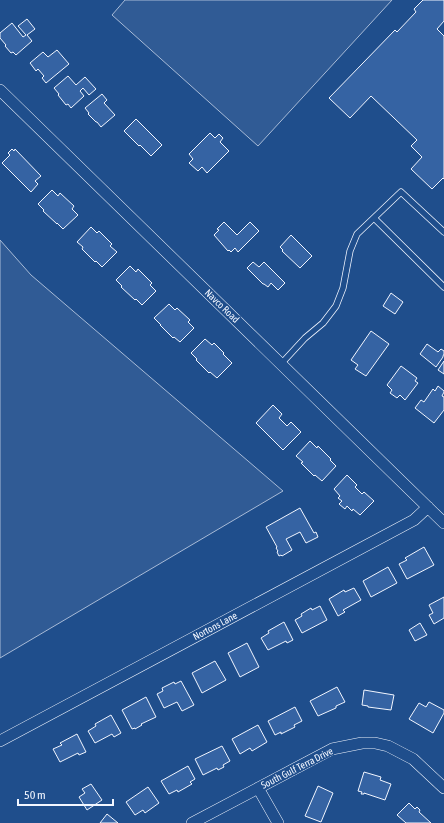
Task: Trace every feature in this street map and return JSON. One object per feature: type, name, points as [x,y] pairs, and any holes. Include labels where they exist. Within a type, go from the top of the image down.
[{"type":"street","name":"Navco Road","points":[[0,90],[444,523]]},
{"type":"street","name":"Nortons Lane","points":[[0,741],[414,520],[428,507]]},
{"type":"street","name":"South Gulf Terra Drive","points":[[192,823],[332,749],[362,743],[388,746],[413,759],[444,788]]},
{"type":"street","points":[[258,788],[278,823]]},
{"type":"lane","points":[[281,364],[305,338],[324,323],[336,306],[343,288],[350,250],[357,234],[401,192],[444,232]]},
{"type":"lane","points":[[374,218],[444,287]]},
{"type":"shaded area","points":[[125,0],[392,0],[258,146],[112,15]]},
{"type":"shaded area","points":[[0,240],[31,275],[283,491],[0,658]]},
{"type":"building","points":[[423,0],[444,0],[444,21],[437,29],[444,36],[444,179],[443,178],[432,189],[411,169],[422,157],[411,146],[417,140],[371,96],[350,118],[329,98],[395,30],[397,32],[416,12],[414,9]]},
{"type":"building","points":[[27,19],[35,29],[27,35],[32,41],[16,55],[13,52],[11,53],[5,46],[6,45],[0,38],[0,33],[12,23],[23,37],[26,35],[18,26]]},
{"type":"building","points":[[57,50],[69,64],[46,83],[42,78],[44,76],[38,69],[36,71],[30,63],[43,52],[48,57]]},
{"type":"building","points":[[68,76],[76,85],[85,77],[96,89],[89,95],[83,88],[80,91],[84,96],[71,108],[68,104],[66,105],[54,88]]},
{"type":"building","points":[[102,94],[107,100],[104,103],[115,115],[101,127],[88,114],[89,113],[85,108]]},
{"type":"building","points":[[136,119],[162,145],[151,156],[124,131]]},
{"type":"building","points":[[210,133],[215,138],[219,134],[223,138],[220,142],[229,151],[207,173],[202,167],[198,171],[189,163],[193,159],[189,154]]},
{"type":"building","points":[[12,149],[14,151],[15,149],[41,176],[35,181],[38,184],[31,192],[2,163],[10,155],[8,153]]},
{"type":"building","points":[[52,190],[58,196],[60,193],[74,206],[72,209],[78,215],[63,229],[43,211],[44,210],[38,204]]},
{"type":"building","points":[[224,222],[237,235],[250,222],[259,231],[238,252],[235,248],[231,252],[229,250],[228,251],[214,235],[219,230],[217,229]]},
{"type":"building","points":[[91,227],[97,233],[99,231],[112,244],[110,246],[117,252],[102,267],[82,249],[83,247],[77,242]]},
{"type":"building","points":[[291,235],[312,256],[300,268],[282,251],[283,250],[280,247]]},
{"type":"building","points":[[253,262],[259,267],[264,262],[285,283],[278,290],[271,283],[268,287],[263,284],[247,268]]},
{"type":"building","points":[[130,266],[136,272],[138,269],[152,283],[150,285],[156,291],[142,305],[121,287],[122,286],[116,280]]},
{"type":"building","points":[[391,293],[403,302],[395,314],[383,306]]},
{"type":"building","points":[[169,304],[175,310],[177,308],[190,320],[188,322],[194,328],[180,342],[174,337],[173,338],[154,318]]},
{"type":"building","points":[[371,331],[389,344],[366,376],[355,369],[358,365],[351,360]]},
{"type":"building","points":[[205,339],[212,345],[214,343],[232,363],[217,378],[210,372],[209,373],[191,353]]},
{"type":"building","points":[[427,344],[438,352],[441,349],[444,351],[443,357],[436,367],[420,354]]},
{"type":"building","points":[[444,361],[444,374],[438,370]]},
{"type":"building","points":[[401,366],[417,378],[415,381],[418,383],[405,400],[400,395],[397,398],[390,393],[392,390],[387,385]]},
{"type":"building","points":[[438,386],[444,391],[442,396],[444,397],[444,410],[434,423],[415,408],[421,400],[424,402],[433,389],[435,391]]},
{"type":"building","points":[[273,405],[282,414],[279,418],[287,426],[291,422],[301,432],[283,450],[256,423]]},
{"type":"building","points":[[310,441],[317,448],[318,446],[336,466],[322,481],[315,475],[314,476],[296,456]]},
{"type":"building","points":[[347,475],[357,485],[355,487],[362,494],[364,492],[374,501],[360,515],[353,509],[352,511],[347,506],[345,509],[339,504],[342,501],[338,498],[340,496],[334,489]]},
{"type":"building","points":[[300,508],[314,533],[316,532],[318,537],[306,543],[300,532],[286,539],[292,550],[282,556],[279,556],[277,547],[266,527]]},
{"type":"building","points":[[424,547],[434,565],[407,579],[399,564],[407,560],[405,558]]},
{"type":"building","points":[[388,567],[397,583],[371,597],[363,581]]},
{"type":"building","points":[[354,588],[361,600],[343,610],[345,612],[338,616],[329,599],[344,590],[345,592]]},
{"type":"building","points":[[444,597],[444,618],[434,624],[429,615],[433,613],[429,605]]},
{"type":"building","points":[[320,606],[327,620],[302,633],[295,620],[311,608],[312,610]]},
{"type":"building","points":[[284,622],[293,640],[287,643],[286,641],[268,650],[261,638],[269,633],[268,631]]},
{"type":"building","points":[[420,623],[427,635],[415,641],[409,630]]},
{"type":"building","points":[[247,643],[259,667],[240,677],[228,653]]},
{"type":"building","points":[[215,661],[226,680],[202,693],[192,673]]},
{"type":"building","points":[[181,681],[194,705],[182,711],[177,702],[164,708],[157,694],[163,691],[162,688],[174,682],[175,684]]},
{"type":"building","points":[[337,687],[345,702],[318,716],[310,701]]},
{"type":"building","points":[[364,690],[394,695],[391,710],[362,705]]},
{"type":"building","points":[[146,697],[156,717],[141,724],[142,725],[135,729],[132,729],[122,710]]},
{"type":"building","points":[[429,702],[444,710],[444,713],[433,733],[409,719],[419,703],[426,707]]},
{"type":"building","points":[[295,707],[302,721],[294,725],[295,727],[281,734],[281,732],[275,735],[268,721]]},
{"type":"building","points":[[111,715],[121,733],[114,737],[112,734],[95,743],[88,731],[96,726],[95,724]]},
{"type":"building","points":[[258,725],[267,742],[252,751],[250,748],[240,754],[232,739]]},
{"type":"building","points":[[77,734],[86,752],[79,755],[78,753],[60,762],[53,749],[62,745],[60,743]]},
{"type":"building","points":[[222,746],[230,761],[223,765],[224,767],[218,770],[217,768],[203,775],[195,759]]},
{"type":"building","points":[[188,766],[195,779],[190,782],[192,784],[178,792],[177,790],[169,794],[161,781]]},
{"type":"building","points":[[364,772],[381,777],[380,780],[391,784],[385,800],[364,793],[361,794],[362,792],[358,791]]},
{"type":"building","points":[[91,784],[102,800],[87,810],[79,797],[85,793],[82,789]]},
{"type":"building","points":[[318,786],[333,793],[321,822],[305,816]]},
{"type":"building","points":[[148,787],[159,803],[145,813],[143,810],[135,815],[126,802]]},
{"type":"building","points":[[409,803],[415,809],[417,807],[420,810],[419,812],[431,823],[406,823],[397,815]]},
{"type":"building","points":[[107,814],[118,823],[100,823]]}]
